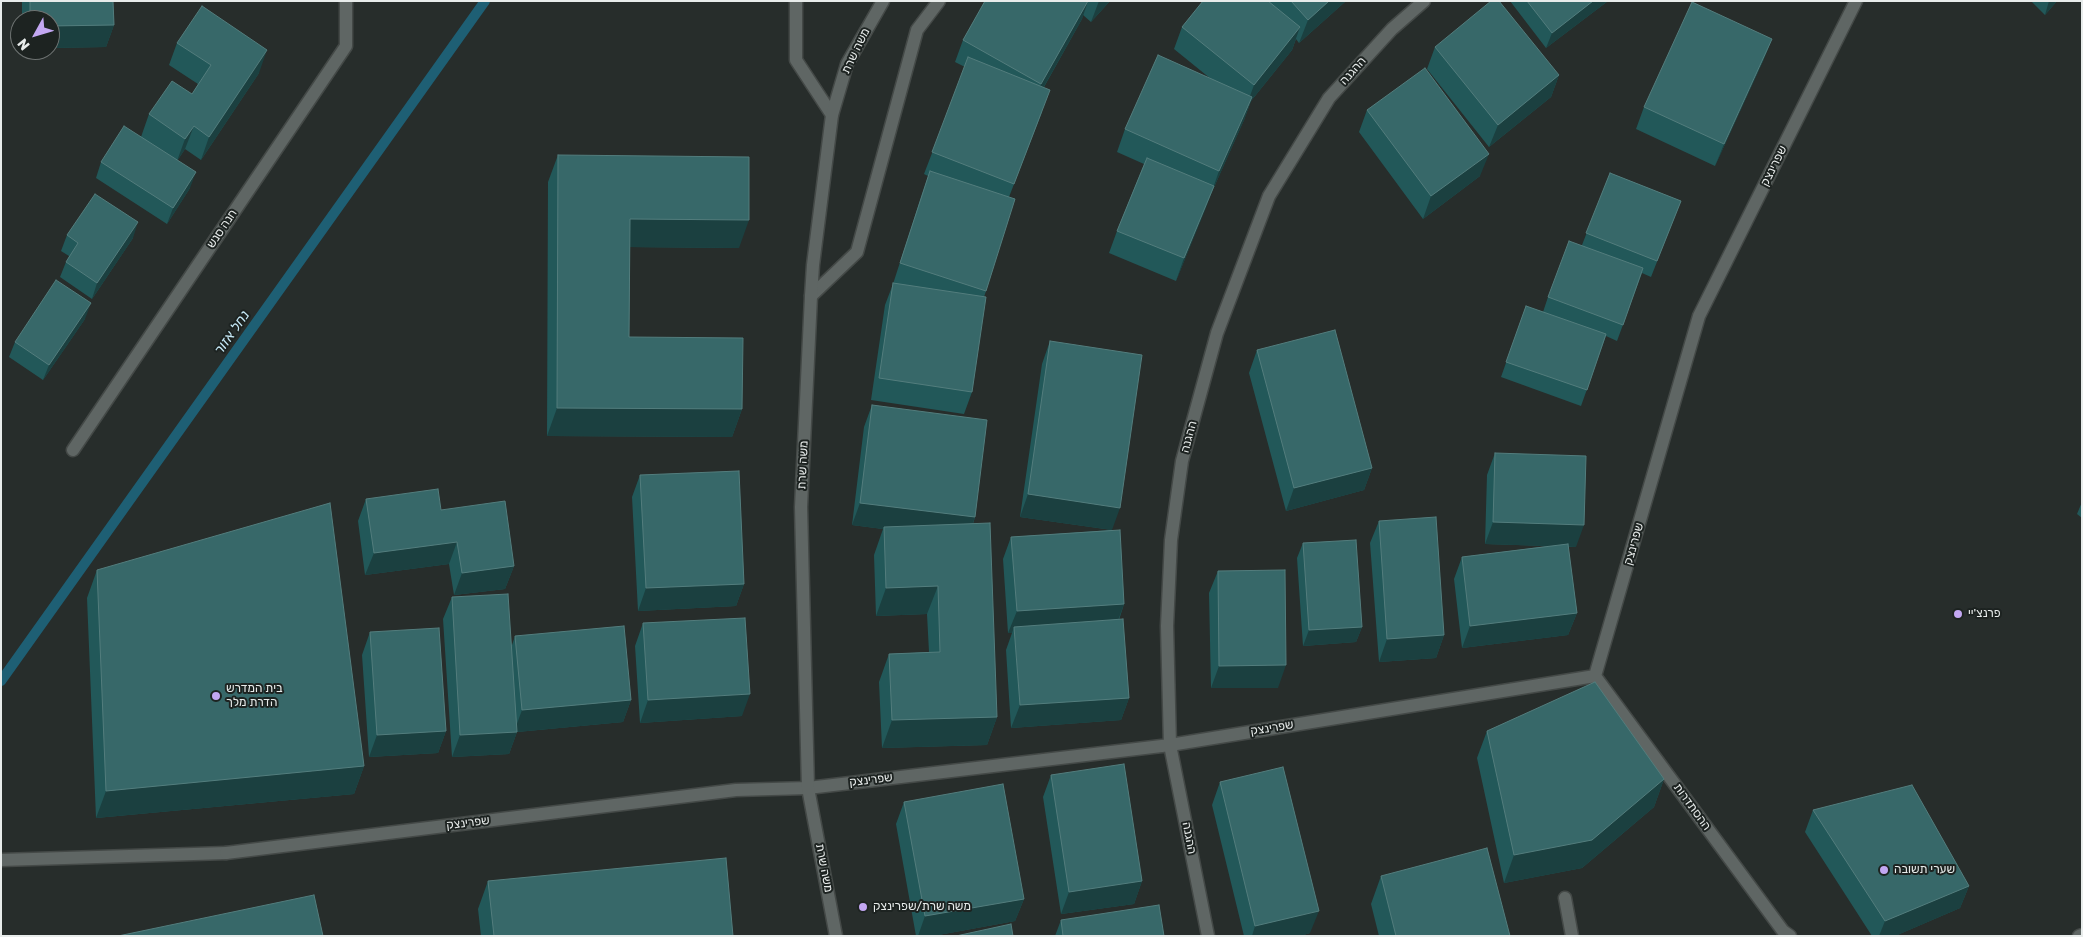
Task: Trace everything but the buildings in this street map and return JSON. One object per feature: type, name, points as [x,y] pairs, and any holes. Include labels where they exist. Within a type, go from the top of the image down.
[{"type":"street","name":"חנה סנש","points":[[73,450],[346,46],[346,1]]},
{"type":"street","points":[[796,1],[796,60],[832,115]]},
{"type":"street","points":[[811,296],[857,252],[917,30],[939,1]]},
{"type":"street","name":"ההגנה","points":[[1208,936],[1170,745],[1167,626],[1171,540],[1182,462],[1217,333],[1269,196],[1329,98],[1392,29],[1424,1]]},
{"type":"street","name":"שפרינצק","points":[[1,860],[226,853],[736,790],[808,788],[1170,745],[1596,676],[1699,316],[1856,1]]},
{"type":"street","name":"משה שרת","points":[[836,936],[808,788],[801,507],[811,296],[813,265],[832,115],[847,64],[882,2]]},
{"type":"street","name":"ההסתדרות","points":[[1596,676],[1783,931],[1790,936]]},
{"type":"street","points":[[1565,898],[1572,936]]},
{"type":"waterway","name":"נחל אזור","points":[[1,681],[485,1]]},
{"type":"place","name":"פרנצ'יי","points":[[1958,614]]},
{"type":"place","name":"בית המדרש הדרת מלך","points":[[216,696]]},
{"type":"place","name":"שערי תשובה","points":[[1884,870]]},
{"type":"place","name":"משה שרת/שפרינצק","points":[[863,907]]}]
